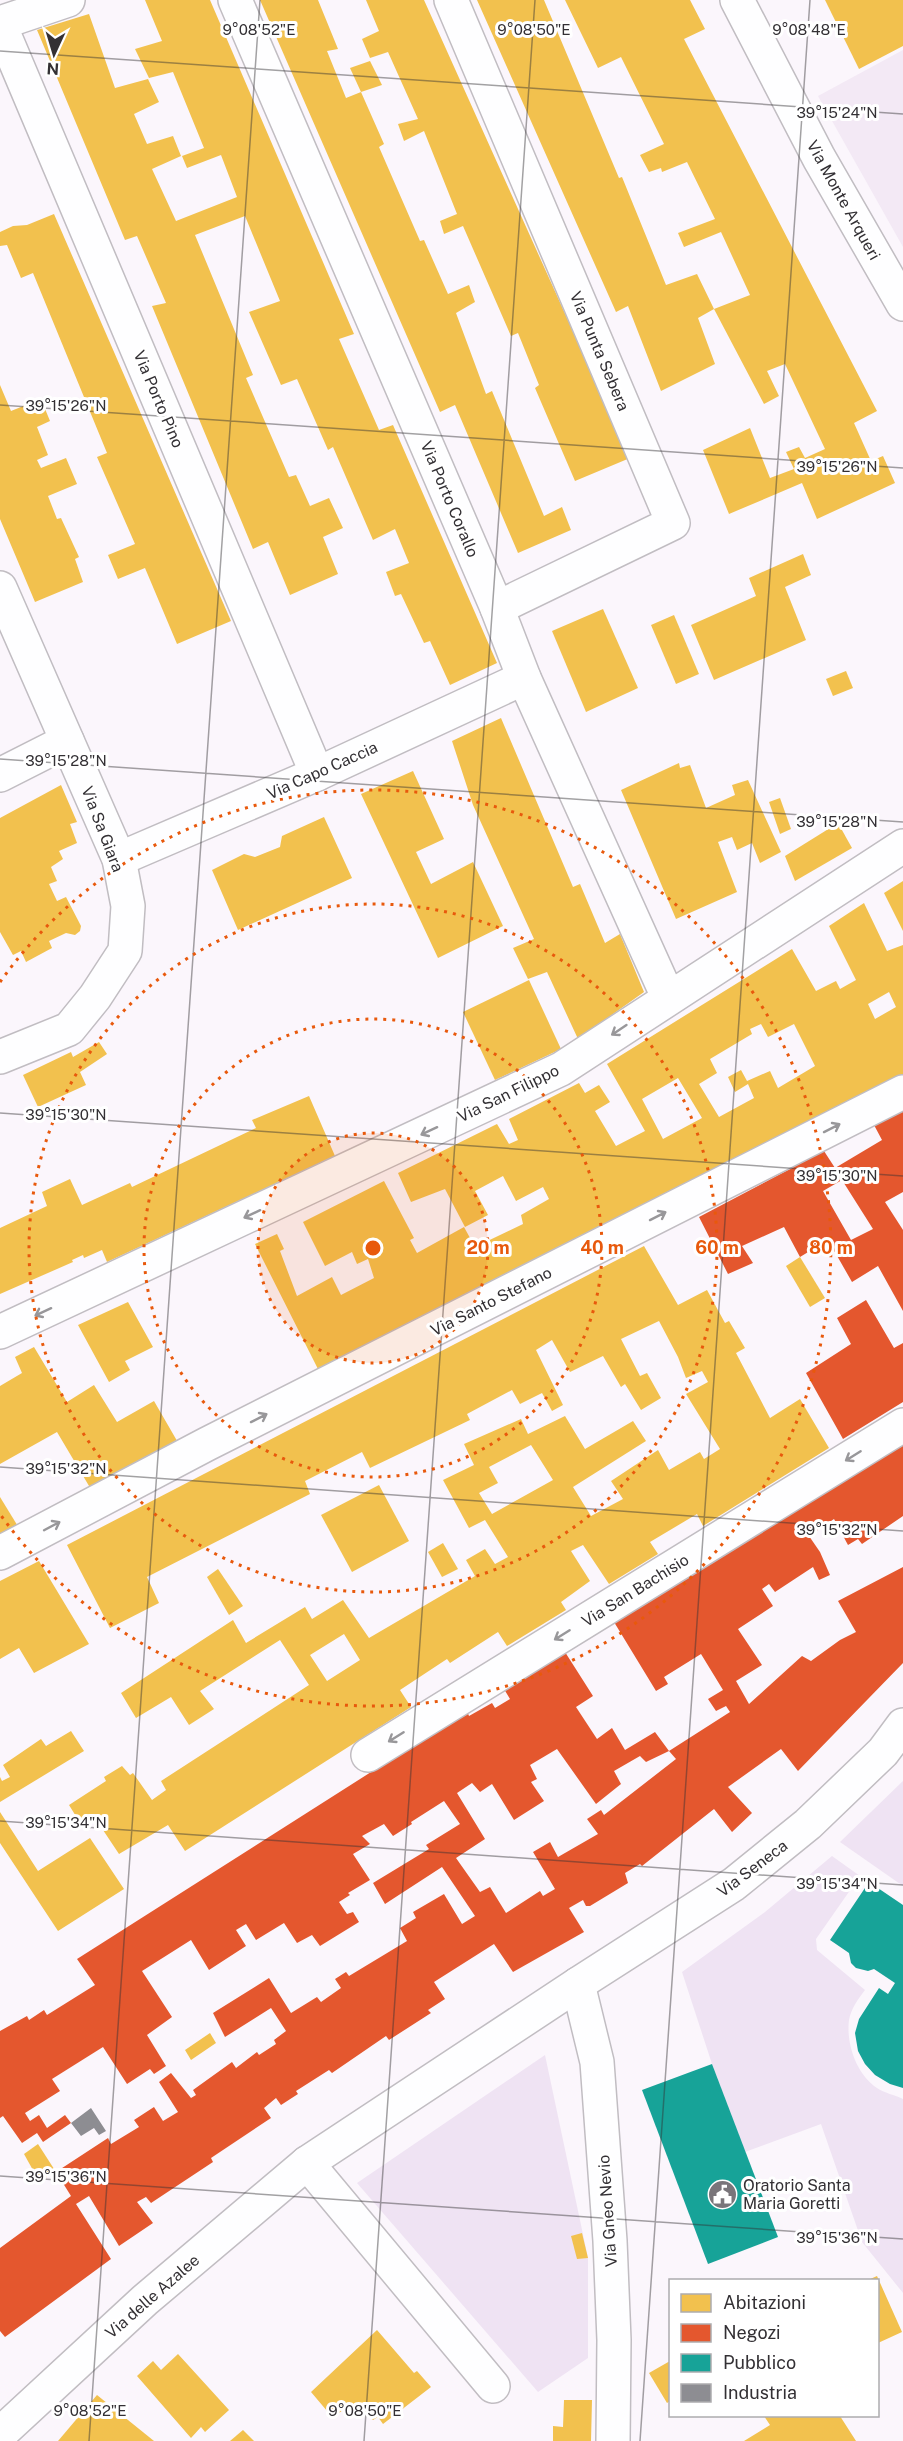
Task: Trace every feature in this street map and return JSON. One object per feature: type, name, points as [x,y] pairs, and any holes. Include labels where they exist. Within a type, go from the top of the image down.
[{"type":"street","points":[[0,24],[68,0]]},
{"type":"street","name":"Via Porto Corallo","points":[[235,0],[497,608],[524,678],[668,997]]},
{"type":"street","name":"Via Punta Sebera","points":[[451,0],[673,523],[497,608]]},
{"type":"street","name":"Via Monte Arqueri","points":[[737,0],[819,158],[903,304]]},
{"type":"street","name":"Via Porto Pino","points":[[0,24],[316,774]]},
{"type":"street","name":"Via Sa Giara","points":[[0,588],[119,860],[128,906],[125,951],[95,997],[69,1029],[0,1057]]},
{"type":"street","name":"Via Capo Caccia","points":[[119,860],[316,774],[524,678]]},
{"type":"street","points":[[0,775],[67,741]]},
{"type":"street","name":"Via San Filippo","points":[[0,1332],[561,1069],[668,997],[903,846]]},
{"type":"street","name":"Via Santo Stefano","points":[[0,1553],[207,1444],[903,1092]]},
{"type":"street","name":"Via San Bachisio","points":[[368,1755],[903,1425]]},
{"type":"street","name":"Via Seneca","points":[[578,1984],[734,1884],[808,1824],[883,1752],[903,1725]]},
{"type":"street","name":"Via delle Azalee","points":[[0,2434],[146,2300],[307,2163],[578,1984]]},
{"type":"street","name":"Via Gneo Nevio","points":[[578,1984],[597,2062],[610,2241],[614,2340],[613,2441]]},
{"type":"street","points":[[307,2163],[493,2386]]},
{"type":"shaded area","points":[[903,50],[903,247],[818,96]]},
{"type":"shaded area","points":[[903,1781],[903,1886],[840,1842]]},
{"type":"shaded area","points":[[832,1856],[860,1876],[816,1939],[817,1950],[865,1990],[853,2008],[848,2029],[851,2048],[863,2075],[877,2088],[903,2099],[903,2293],[862,2242],[821,2124],[745,2152],[712,2064],[682,1972],[765,1912]]},
{"type":"shaded area","points":[[545,2055],[588,2258],[588,2358],[538,2392],[357,2183]]},
{"type":"building: Abitazioni","points":[[145,0],[210,0],[354,334],[339,339],[379,430],[393,425],[497,663],[450,685],[430,641],[424,643],[401,594],[395,596],[386,572],[409,563],[395,529],[373,540],[333,447],[328,450],[297,379],[281,385],[249,312],[280,301],[245,216],[195,235],[253,375],[246,378],[289,477],[296,475],[310,506],[329,498],[343,528],[323,537],[338,574],[290,595],[268,542],[253,549],[152,306],[166,303],[137,236],[125,240],[37,30],[89,14],[115,88],[148,79],[159,102],[134,114],[147,144],[173,136],[181,156],[152,169],[176,221],[237,197],[221,155],[187,168],[182,156],[204,148],[173,72],[149,78],[135,49],[162,41]]},
{"type":"building: Abitazioni","points":[[260,0],[318,0],[338,49],[327,51],[346,98],[361,92],[384,144],[379,147],[420,241],[424,240],[448,294],[469,285],[475,302],[456,313],[486,394],[492,391],[544,516],[562,507],[571,530],[518,553],[455,405],[440,412]]},
{"type":"building: Abitazioni","points":[[366,0],[424,0],[630,458],[575,481],[535,388],[539,385],[518,333],[511,336],[463,226],[444,234],[440,221],[457,214],[424,131],[404,141],[398,124],[418,119],[388,52],[370,58],[362,39],[379,31]]},
{"type":"building: Abitazioni","points":[[477,0],[544,0],[619,178],[622,177],[666,285],[697,274],[714,309],[698,318],[715,364],[661,391],[628,306],[616,312]]},
{"type":"building: Abitazioni","points":[[565,0],[690,0],[705,29],[684,39],[877,411],[854,423],[871,461],[883,456],[895,483],[817,519],[802,483],[729,514],[703,450],[750,428],[770,478],[794,469],[786,452],[799,447],[805,458],[825,449],[785,364],[767,371],[779,396],[764,404],[714,309],[750,295],[721,232],[684,247],[678,233],[715,219],[687,162],[662,172],[661,168],[649,172],[640,155],[664,144],[621,57],[598,68]]},
{"type":"building: Abitazioni","points":[[825,0],[903,0],[903,46],[859,69]]},
{"type":"building: Abitazioni","points":[[370,61],[382,85],[361,92],[350,68]]},
{"type":"building: Abitazioni","points":[[54,214],[231,621],[177,644],[145,568],[118,579],[108,555],[135,544],[97,457],[107,453],[33,273],[21,278],[7,245],[0,246],[0,232],[13,226],[27,225]]},
{"type":"building: Abitazioni","points":[[0,385],[11,411],[41,399],[50,421],[37,427],[48,455],[37,460],[41,468],[66,458],[77,484],[48,496],[57,519],[61,518],[79,557],[75,559],[83,582],[35,602],[0,519]]},
{"type":"building: Abitazioni","points":[[803,554],[811,575],[785,587],[806,640],[714,680],[691,625],[756,596],[749,578]]},
{"type":"building: Abitazioni","points":[[603,609],[638,688],[586,712],[552,631]]},
{"type":"building: Abitazioni","points":[[674,615],[699,674],[676,684],[651,625]]},
{"type":"building: Abitazioni","points":[[846,671],[853,688],[833,696],[826,679]]},
{"type":"building: Abitazioni","points":[[501,718],[573,887],[580,884],[605,943],[620,934],[644,992],[578,1039],[547,972],[528,979],[513,948],[534,939],[473,805],[452,741]]},
{"type":"building: Abitazioni","points":[[679,763],[680,768],[690,765],[706,808],[735,795],[732,785],[748,780],[781,852],[760,863],[752,843],[737,850],[732,837],[718,842],[737,892],[676,919],[621,790]]},
{"type":"building: Abitazioni","points":[[413,771],[444,839],[416,852],[431,884],[473,862],[503,926],[438,958],[361,794]]},
{"type":"building: Abitazioni","points":[[61,785],[77,822],[70,824],[77,843],[59,851],[63,859],[51,867],[57,881],[49,884],[57,901],[66,897],[81,926],[80,931],[75,935],[66,933],[49,941],[52,948],[26,962],[21,951],[13,955],[0,932],[0,818]]},
{"type":"building: Abitazioni","points":[[780,798],[791,829],[780,834],[769,802]]},
{"type":"building: Abitazioni","points":[[324,817],[352,878],[238,930],[212,870],[244,854],[255,857],[280,847],[282,836]]},
{"type":"building: Abitazioni","points":[[838,823],[852,848],[795,881],[785,856]]},
{"type":"building: Abitazioni","points":[[903,881],[903,931],[884,893]]},
{"type":"building: Abitazioni","points":[[864,903],[887,951],[903,945],[903,1074],[320,1373],[255,1244],[277,1234],[284,1249],[280,1251],[297,1296],[332,1277],[341,1295],[374,1278],[368,1259],[357,1264],[352,1252],[325,1266],[303,1222],[384,1181],[414,1238],[410,1240],[417,1253],[464,1227],[475,1247],[523,1224],[521,1215],[549,1199],[543,1187],[516,1201],[503,1176],[475,1191],[488,1215],[465,1227],[445,1189],[411,1202],[398,1173],[497,1124],[509,1144],[518,1140],[509,1119],[579,1083],[585,1093],[599,1085],[610,1102],[595,1111],[616,1146],[645,1131],[607,1064],[792,949],[816,991],[836,981],[840,989],[856,980],[829,926]],"holes":[[[889,992],[896,1007],[875,1019],[868,1004]],[[761,1024],[768,1037],[794,1024],[815,1066],[778,1088],[770,1071],[747,1081],[741,1070],[728,1077],[735,1092],[748,1084],[754,1098],[719,1117],[699,1084],[717,1073],[710,1059],[752,1034],[750,1029]],[[678,1078],[702,1118],[663,1139],[642,1099]]]},
{"type":"building: Abitazioni","points":[[529,980],[561,1049],[495,1080],[463,1012]]},
{"type":"building: Abitazioni","points":[[99,1042],[107,1054],[80,1072],[86,1085],[38,1107],[23,1075],[71,1052],[73,1057]]},
{"type":"building: Abitazioni","points":[[309,1096],[335,1156],[107,1262],[102,1250],[84,1258],[83,1255],[72,1260],[73,1262],[0,1294],[0,1228],[47,1206],[42,1192],[70,1179],[82,1205],[130,1183],[132,1187],[256,1128],[252,1120]]},
{"type":"building: Abitazioni","points":[[644,1246],[678,1305],[707,1290],[725,1323],[729,1321],[745,1348],[736,1353],[770,1418],[800,1399],[829,1448],[703,1526],[697,1514],[650,1542],[658,1554],[609,1584],[583,1545],[571,1551],[590,1581],[561,1602],[566,1610],[507,1646],[498,1632],[450,1663],[447,1659],[400,1690],[411,1707],[185,1851],[168,1825],[119,1854],[95,1818],[82,1826],[69,1805],[106,1781],[104,1777],[122,1766],[130,1775],[133,1773],[152,1800],[166,1790],[161,1781],[309,1685],[280,1640],[200,1691],[214,1709],[189,1725],[171,1697],[136,1718],[121,1693],[233,1620],[246,1643],[305,1607],[312,1619],[343,1600],[369,1638],[475,1576],[466,1560],[485,1549],[495,1564],[508,1557],[485,1520],[469,1528],[443,1480],[474,1465],[464,1444],[521,1419],[528,1434],[565,1416],[585,1449],[633,1421],[646,1441],[573,1487],[591,1516],[623,1499],[611,1481],[658,1450],[669,1470],[700,1452],[704,1459],[720,1449],[686,1394],[708,1382],[702,1371],[686,1378],[659,1321],[621,1339],[640,1376],[647,1373],[661,1398],[641,1410],[625,1384],[621,1387],[603,1356],[570,1372],[552,1340],[536,1350],[563,1405],[552,1411],[542,1393],[520,1404],[512,1390],[467,1414],[470,1420],[370,1468],[362,1452],[305,1481],[310,1494],[147,1577],[159,1603],[110,1628],[67,1545]],"holes":[[[531,1445],[553,1480],[492,1514],[479,1493],[498,1483],[489,1467]],[[344,1634],[360,1660],[327,1681],[310,1655]]]},
{"type":"building: Abitazioni","points":[[800,1257],[825,1298],[810,1307],[786,1266]]},
{"type":"building: Abitazioni","points":[[128,1302],[153,1347],[125,1361],[130,1370],[109,1382],[78,1325]]},
{"type":"building: Abitazioni","points":[[34,1347],[67,1402],[94,1385],[117,1422],[154,1401],[180,1446],[92,1491],[57,1432],[0,1464],[0,1386],[22,1373],[15,1357]]},
{"type":"building: Abitazioni","points":[[379,1485],[409,1541],[352,1572],[321,1515]]},
{"type":"building: Abitazioni","points":[[0,1497],[19,1528],[0,1538]]},
{"type":"building: Abitazioni","points":[[443,1543],[458,1569],[442,1577],[428,1552]]},
{"type":"building: Abitazioni","points":[[39,1561],[89,1644],[34,1673],[19,1648],[0,1659],[0,1581]]},
{"type":"building: Abitazioni","points":[[218,1569],[243,1606],[229,1615],[207,1577]]},
{"type":"building: Abitazioni","points":[[71,1731],[84,1751],[0,1802],[0,1777],[2,1781],[10,1777],[3,1765],[41,1739],[46,1746]]},
{"type":"building: Abitazioni","points":[[0,1812],[38,1871],[90,1838],[124,1889],[58,1931],[0,1843]]},
{"type":"building: Abitazioni","points":[[210,2033],[216,2043],[191,2060],[185,2050]]},
{"type":"building: Abitazioni","points":[[38,2144],[56,2172],[39,2181],[24,2154]]},
{"type":"building: Abitazioni","points":[[582,2233],[588,2258],[577,2259],[571,2236]]},
{"type":"building: Abitazioni","points":[[879,2280],[902,2332],[879,2343]]},
{"type":"building: Abitazioni","points":[[377,2330],[414,2373],[417,2371],[431,2387],[383,2424],[378,2417],[373,2420],[361,2407],[356,2411],[350,2404],[333,2418],[311,2392]]},
{"type":"building: Abitazioni","points":[[178,2354],[229,2410],[205,2432],[201,2427],[191,2438],[137,2376],[153,2361],[161,2370]]},
{"type":"building: Abitazioni","points":[[669,2362],[669,2402],[667,2403],[649,2373]]},
{"type":"building: Abitazioni","points":[[97,2395],[154,2441],[58,2441]]},
{"type":"building: Abitazioni","points":[[564,2400],[592,2400],[591,2441],[553,2441],[553,2426],[563,2427]]},
{"type":"building: Abitazioni","points":[[765,2417],[841,2417],[856,2441],[744,2441],[770,2425]]},
{"type":"building: Abitazioni","points":[[243,2430],[254,2441],[230,2441]]},
{"type":"building: Negozi","points":[[903,1111],[903,1192],[885,1202],[903,1230],[903,1311],[878,1266],[852,1282],[828,1240],[800,1257],[784,1227],[742,1246],[753,1263],[728,1274],[699,1217],[824,1151],[835,1168],[882,1140],[874,1125]],"holes":[[[842,1180],[873,1229],[851,1240],[823,1191]]]},
{"type":"building: Negozi","points":[[866,1300],[894,1348],[903,1343],[903,1402],[843,1439],[806,1373],[851,1344],[837,1318]]},
{"type":"building: Negozi","points":[[903,1439],[903,1516],[862,1544],[858,1539],[848,1545],[834,1519],[809,1536],[820,1552],[830,1575],[819,1580],[813,1567],[775,1592],[769,1584],[762,1589],[773,1606],[738,1629],[762,1665],[736,1681],[749,1704],[802,1656],[811,1661],[840,1640],[856,1632],[838,1601],[903,1567],[903,1663],[798,1771],[781,1749],[728,1787],[752,1813],[732,1832],[714,1809],[642,1866],[640,1864],[625,1873],[628,1883],[590,1906],[586,1906],[583,1900],[569,1908],[584,1932],[513,1972],[494,1944],[434,1982],[445,1999],[428,2010],[431,2013],[389,2040],[386,2036],[332,2073],[329,2070],[296,2091],[298,2094],[281,2105],[276,2098],[264,2108],[271,2118],[211,2158],[213,2162],[151,2203],[146,2197],[137,2202],[153,2223],[119,2246],[89,2196],[76,2204],[111,2259],[5,2337],[0,2331],[0,2248],[71,2196],[56,2172],[108,2138],[111,2144],[139,2127],[134,2120],[154,2107],[163,2121],[178,2112],[159,2082],[171,2073],[191,2098],[196,2095],[193,2090],[232,2062],[236,2068],[257,2052],[259,2055],[276,2044],[274,2040],[286,2031],[271,2008],[225,2037],[213,2013],[269,1978],[291,2013],[317,1997],[321,2002],[341,1988],[335,1979],[346,1972],[349,1976],[407,1941],[400,1928],[416,1918],[413,1912],[444,1894],[462,1924],[475,1916],[442,1867],[385,1904],[373,1883],[429,1849],[426,1845],[460,1824],[444,1801],[393,1836],[384,1824],[362,1836],[370,1844],[353,1854],[370,1880],[348,1893],[350,1895],[339,1902],[347,1914],[353,1912],[359,1922],[320,1946],[312,1935],[297,1943],[284,1923],[256,1940],[246,1924],[236,1930],[246,1946],[209,1970],[191,1940],[142,1971],[172,2017],[147,2035],[166,2066],[154,2074],[150,2069],[127,2084],[103,2047],[52,2079],[60,2091],[25,2113],[30,2121],[39,2115],[47,2128],[65,2115],[71,2123],[43,2142],[37,2133],[22,2143],[3,2116],[0,2118],[0,2031],[27,2016],[29,2020],[44,2010],[47,2015],[95,1985],[77,1959],[467,1711],[469,1716],[492,1703],[495,1708],[510,1699],[504,1689],[565,1652],[593,1696],[576,1707],[597,1739],[612,1728],[625,1750],[655,1732],[669,1751],[730,1712],[726,1706],[716,1711],[708,1699],[723,1690],[701,1654],[664,1677],[668,1684],[656,1691],[614,1622]],"holes":[[[557,1749],[596,1804],[621,1784],[614,1771],[640,1756],[646,1762],[669,1751],[676,1759],[604,1815],[601,1810],[587,1819],[598,1834],[558,1857],[550,1842],[533,1852],[555,1889],[543,1896],[540,1891],[506,1913],[490,1887],[480,1892],[456,1858],[485,1839],[457,1793],[472,1783],[480,1792],[492,1784],[514,1820],[544,1801],[531,1782],[537,1779],[530,1765]]]},
{"type":"building: Pubblico","points":[[869,1882],[903,1905],[903,2088],[890,2084],[875,2075],[865,2064],[858,2051],[855,2033],[859,2019],[879,1988],[888,1994],[895,1983],[874,1969],[868,1971],[856,1968],[851,1963],[849,1953],[830,1940]]},
{"type":"building: Pubblico","name":"Oratorio Santa Maria Goretti","points":[[712,2064],[778,2237],[708,2264],[642,2090]]},
{"type":"building: Industria","points":[[91,2108],[106,2131],[99,2135],[94,2128],[81,2136],[71,2123]]},
{"type":"place","name":"Oratorio Santa Maria Goretti","points":[[722,2194]]}]
